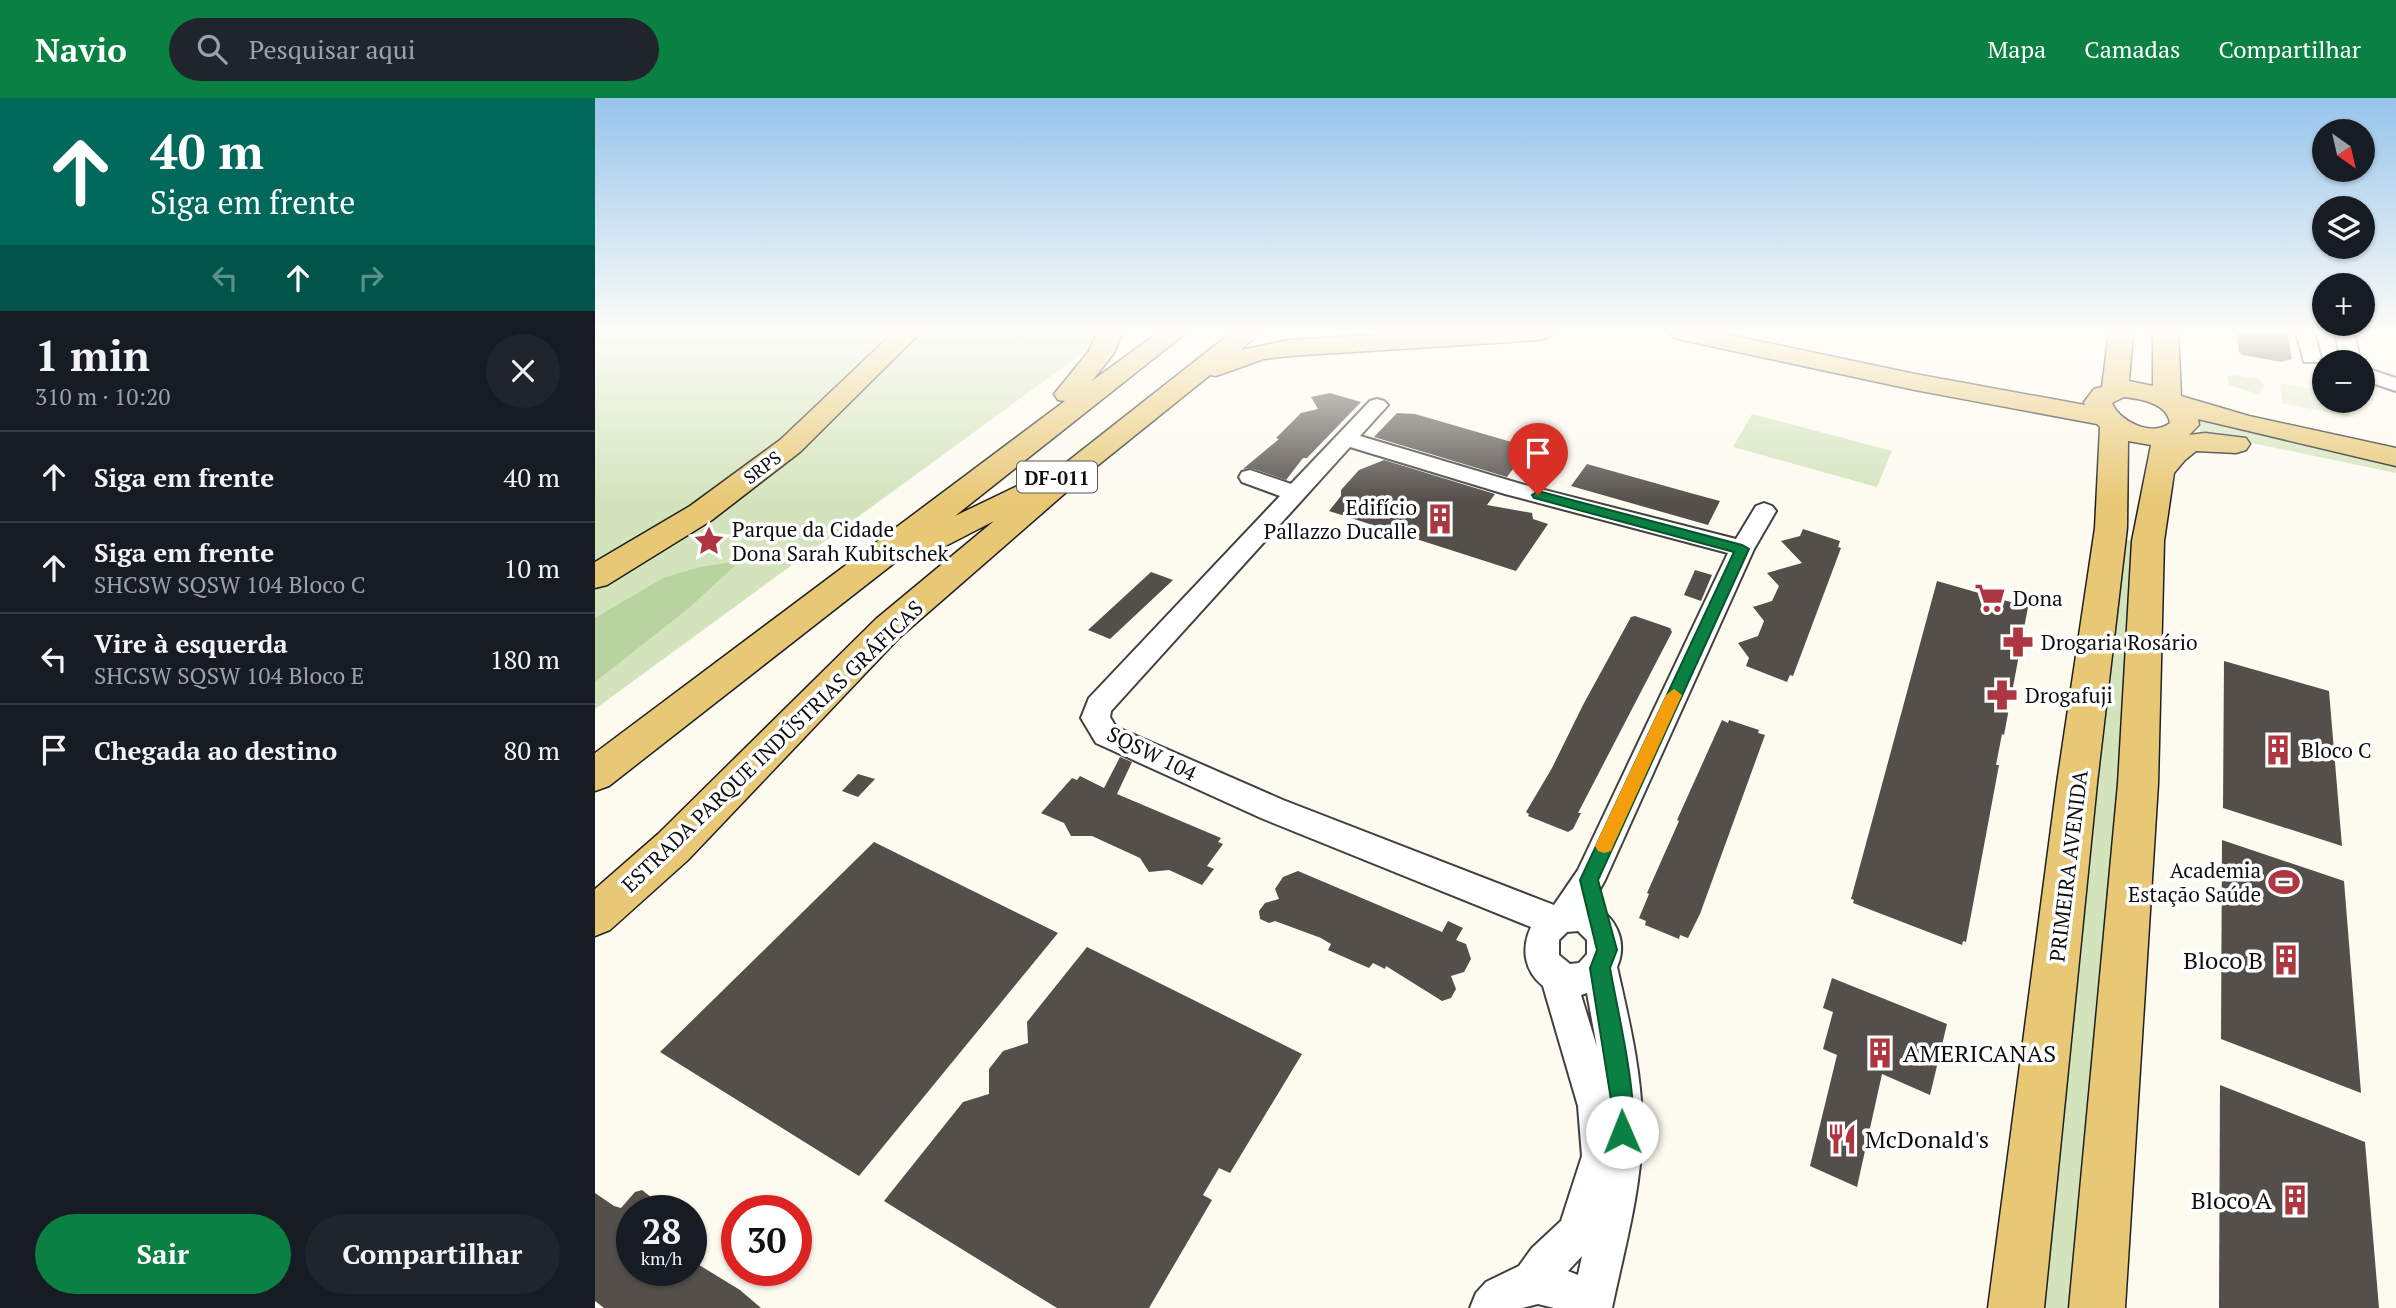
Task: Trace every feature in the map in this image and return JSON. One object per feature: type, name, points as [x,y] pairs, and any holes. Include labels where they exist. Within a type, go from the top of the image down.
[{"type":"main road","name":"SRPS","points":[[595,577],[701,513],[790,446],[849,388]]},
{"type":"main road","points":[[1030,440],[1072,388]]},
{"type":"main road","name":"ESTRADA PARQUE INDÚSTRIAS GRÁFICAS","points":[[595,775],[1098,388]]},
{"type":"main road","name":"ESTRADA PARQUE INDÚSTRIAS GRÁFICAS","points":[[595,916],[673,848],[887,628],[1176,388]]},
{"type":"main road","points":[[1983,388],[2095,399],[2139,391],[2170,410],[2396,478]]},
{"type":"main road","points":[[2045,388],[2095,399],[2141,434],[2170,410],[2199,402],[2240,433]]},
{"type":"main road","name":"PRIMEIRA AVENIDA","points":[[2097,1308],[2137,784],[2130,535],[2095,399],[2099,388]]},
{"type":"main road","name":"PRIMEIRA AVENIDA","points":[[2016,1308],[2075,796],[2130,535],[2158,479],[2170,410],[2169,388]]},
{"type":"main road","points":[[2158,479],[2180,446],[2240,433],[2396,457]]},
{"type":"main road","name":"ESTRADA PARQUE INDÚSTRIAS GRÁFICAS","points":[[843,584],[1077,468]]},
{"type":"street","name":"SQSW 104","points":[[1377,405],[1099,706],[1095,718],[1106,735],[1272,809],[1489,893],[1553,927]]},
{"type":"street","points":[[1347,439],[1513,489],[1742,549]]},
{"type":"street","points":[[1249,477],[1294,493]]},
{"type":"street","points":[[1591,1308],[1613,1216],[1611,1157],[1557,974],[1543,960],[1553,927],[1589,880],[1742,549],[1764,511]]},
{"type":"street","points":[[1557,974],[1575,979],[1593,974],[1600,968],[1607,950],[1589,880]]},
{"type":"street","points":[[1553,927],[1589,921],[1601,932]]},
{"type":"street","points":[[1533,1282],[1547,1263],[1577,1233],[1611,1157],[1623,1106],[1600,968]]},
{"type":"street","points":[[1491,1308],[1499,1297],[1515,1287],[1533,1282],[1550,1283],[1565,1289],[1585,1308]]},
{"type":"green space","name":"Parque da Cidade Dona Sarah Kubitschek","points":[[595,388],[1034,388],[595,709]]},
{"type":"green space","points":[[2240,388],[2262,388],[2258,394]]},
{"type":"green space","points":[[2281,388],[2312,390],[2312,409],[2282,403]]},
{"type":"green space","points":[[2331,413],[2349,413],[2350,417]]},
{"type":"green space","points":[[1752,414],[1892,451],[1877,487],[1733,447]]},
{"type":"green space","points":[[2200,420],[2396,460],[2396,473],[2200,432]]},
{"type":"green space","points":[[2123,538],[2133,542],[2132,585],[2081,1308],[2038,1308]]},
{"type":"green space","points":[[740,561],[690,607],[595,682],[595,618],[663,578],[700,567]]},
{"type":"building","points":[[1330,393],[1361,402],[1307,458],[1303,458],[1286,480],[1251,468],[1243,469],[1279,439],[1276,438],[1301,413],[1318,409],[1311,397]]},
{"type":"building","points":[[1397,413],[1415,414],[1515,443],[1513,444],[1523,449],[1521,452],[1524,454],[1507,477],[1374,437]]},
{"type":"building","name":"Edifício Pallazzo Ducalle","points":[[1384,460],[1495,494],[1487,505],[1532,513],[1533,519],[1548,524],[1516,571],[1329,511],[1341,496],[1341,490],[1359,470]]},
{"type":"building","points":[[1587,464],[1720,501],[1708,525],[1571,486]]},
{"type":"building","points":[[1803,529],[1840,541],[1838,547],[1841,548],[1793,676],[1790,675],[1787,682],[1746,666],[1749,658],[1738,643],[1758,636],[1764,621],[1753,607],[1772,601],[1779,586],[1767,573],[1802,563],[1781,541],[1800,536]]},
{"type":"building","points":[[1695,570],[1712,575],[1701,601],[1684,595]]},
{"type":"building","points":[[1151,572],[1173,580],[1110,639],[1088,630]]},
{"type":"building","points":[[1937,581],[2028,607],[1996,765],[1999,765],[1966,942],[1963,941],[1962,945],[1853,903],[1854,900],[1851,899]]},
{"type":"building","points":[[1631,617],[1670,628],[1672,632],[1578,813],[1581,813],[1573,829],[1568,832],[1528,816],[1526,812],[1552,768],[1583,705]]},
{"type":"building","name":"Bloco C","points":[[2224,661],[2329,691],[2342,846],[2223,808]]},
{"type":"building","points":[[1722,720],[1759,730],[1758,733],[1765,735],[1700,914],[1688,938],[1680,935],[1679,939],[1645,925],[1646,921],[1639,918],[1649,894],[1647,893],[1679,821],[1677,820]]},
{"type":"building","points":[[1120,757],[1132,762],[1117,794],[1221,838],[1218,842],[1223,844],[1207,866],[1214,869],[1202,885],[1169,870],[1149,872],[1140,858],[1092,836],[1071,836],[1064,823],[1041,813],[1072,778],[1077,780],[1080,776],[1104,788]]},
{"type":"building","points":[[858,774],[875,779],[858,797],[842,791]]},
{"type":"building","name":"Bloco B","points":[[2222,840],[2344,881],[2361,1093],[2221,1039]]},
{"type":"building","points":[[874,842],[1058,933],[859,1176],[660,1052]]},
{"type":"building","points":[[1298,871],[1442,932],[1448,921],[1463,928],[1456,940],[1466,944],[1471,959],[1464,972],[1451,976],[1456,989],[1451,998],[1442,1001],[1386,966],[1385,969],[1373,963],[1369,968],[1328,950],[1331,944],[1321,938],[1275,921],[1269,923],[1260,919],[1259,911],[1265,903],[1279,899],[1275,889],[1283,877]]},
{"type":"building","points":[[1087,947],[1302,1054],[1230,1173],[1219,1168],[1203,1195],[1212,1200],[1149,1308],[1057,1308],[884,1201],[963,1102],[989,1094],[989,1069],[1003,1051],[1028,1043],[1027,1022]]},
{"type":"building","points":[[1832,978],[1947,1024],[1930,1095],[1882,1074],[1857,1187],[1810,1166],[1837,1055],[1823,1049],[1833,1012],[1823,1008]]},
{"type":"building","name":"Bloco A","points":[[2220,1085],[2365,1142],[2379,1308],[2219,1308]]},
{"type":"building","points":[[642,1190],[648,1195],[632,1195]]},
{"type":"building","points":[[595,1193],[614,1206],[616,1286],[707,1286],[707,1270],[721,1278],[721,1286],[733,1286],[761,1308],[604,1308],[595,1301]]},
{"type":"slow traffic","points":[[1604,846],[1674,695]]},
{"type":"place","name":"Edifício Pallazzo Ducalle","points":[[1440,519]]},
{"type":"place","name":"Parque da Cidade Dona Sarah Kubitschek","points":[[709,541]]},
{"type":"place","name":"Dona","points":[[1990,598]]},
{"type":"place","name":"Drogaria Rosário","points":[[2018,642]]},
{"type":"place","name":"Drogafuji","points":[[2002,695]]},
{"type":"place","name":"Bloco C","points":[[2278,750]]},
{"type":"place","name":"Academia Estação Saúde","points":[[2284,882]]},
{"type":"place","name":"Bloco B","points":[[2286,960]]},
{"type":"place","name":"AMERICANAS","points":[[1880,1053]]},
{"type":"place","name":"McDonald's","points":[[1842,1139]]},
{"type":"place","name":"Bloco A","points":[[2295,1200]]},
{"type":"route","points":[[1538,495],[1742,549],[1589,880],[1601,932],[1606,941],[1605,959],[1600,968],[1623,1106],[1622,1132]]}]
